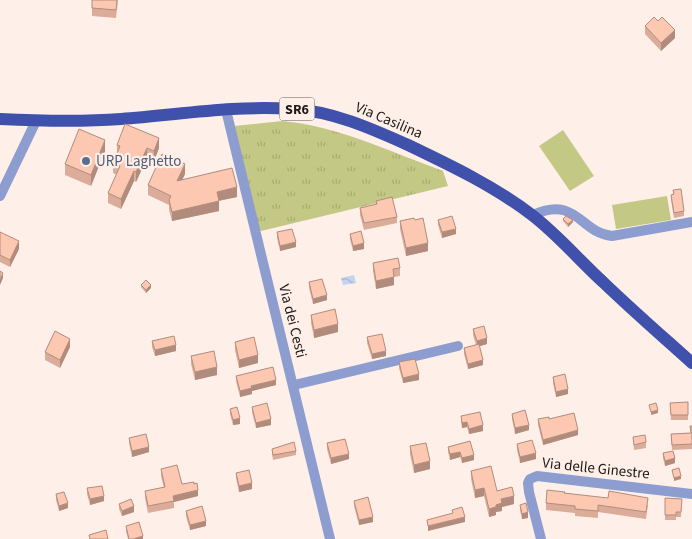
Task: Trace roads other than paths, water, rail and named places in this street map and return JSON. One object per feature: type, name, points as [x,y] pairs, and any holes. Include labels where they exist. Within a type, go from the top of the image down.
[{"type":"main road","name":"Via Casilina","points":[[0,119],[36,121],[106,120],[264,108],[320,112],[347,120],[441,161],[494,190],[533,215],[634,312],[692,364]]},
{"type":"street","name":"Via dei Cesti","points":[[226,110],[330,539]]},
{"type":"street","points":[[0,196],[36,121]]},
{"type":"street","points":[[533,215],[552,210],[570,212],[600,233],[612,236],[692,222]]},
{"type":"street","points":[[294,386],[458,346]]},
{"type":"street","name":"Via delle Ginestre","points":[[541,539],[528,487],[530,479],[533,477],[692,494]]},
{"type":"water","points":[[354,275],[356,283],[343,285],[341,278]]},
{"type":"place","name":"URP Laghetto","points":[[86,161]]}]
